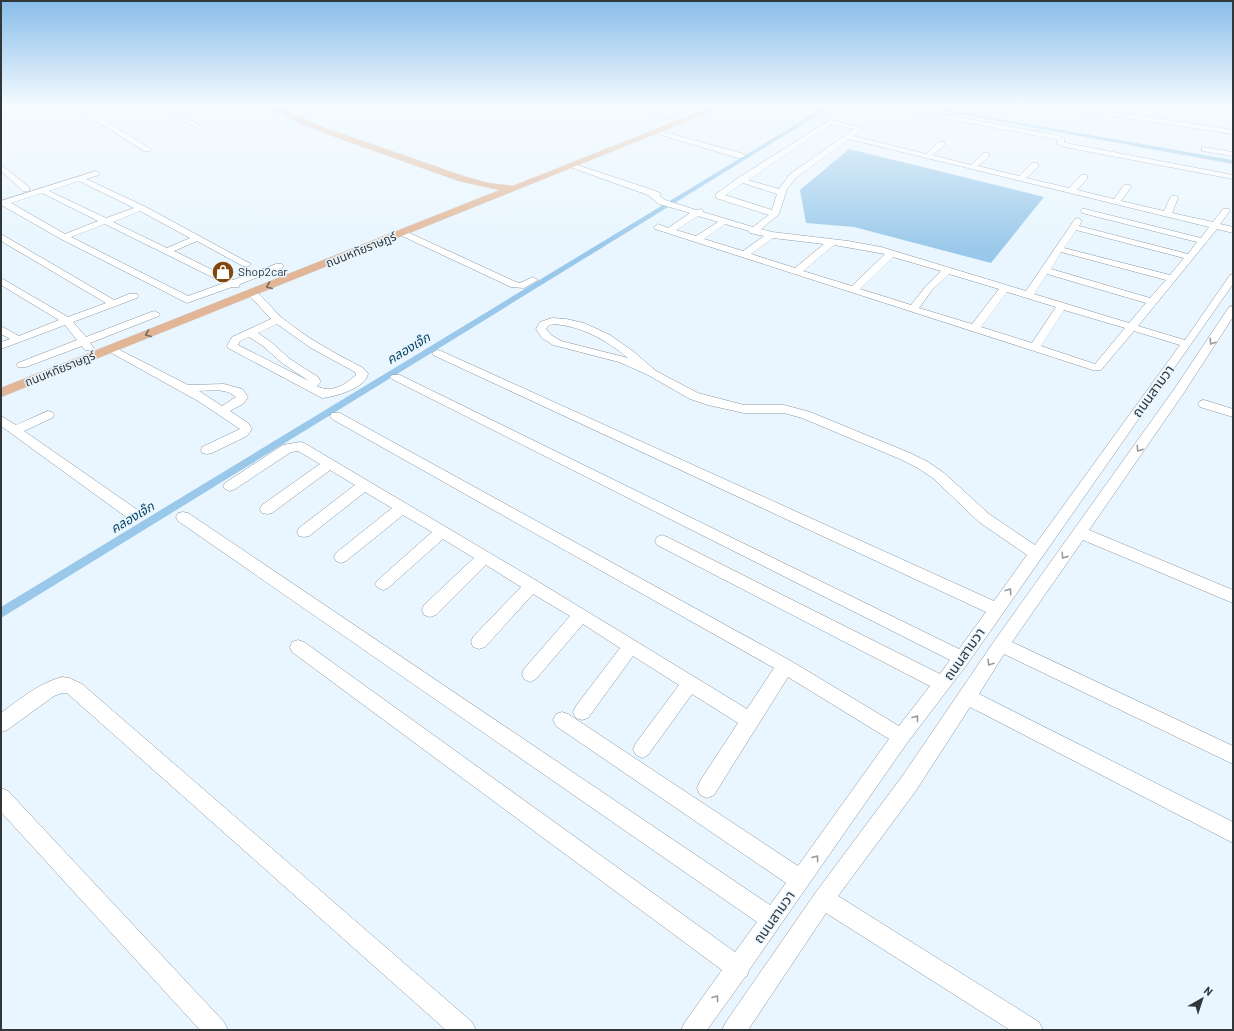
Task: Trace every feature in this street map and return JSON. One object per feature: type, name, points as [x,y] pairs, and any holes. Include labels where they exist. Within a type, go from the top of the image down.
[{"type":"main road","points":[[390,154],[494,193]]},
{"type":"main road","name":"ถนนหทัยราษฎร์","points":[[1,393],[112,349],[247,290],[494,193],[588,154]]},
{"type":"main road","name":"ถนนหทัยราษฎร์","points":[[1,382],[86,344],[247,290],[403,233],[494,193],[517,188],[601,154]]},
{"type":"street","points":[[734,154],[741,156]]},
{"type":"street","points":[[775,214],[720,197],[720,195],[741,180],[784,154]]},
{"type":"street","points":[[753,231],[775,214],[787,182],[819,154]]},
{"type":"street","points":[[921,154],[1233,230]]},
{"type":"street","points":[[973,167],[986,154]]},
{"type":"street","points":[[1112,154],[1233,177]]},
{"type":"street","points":[[1021,178],[1035,165]]},
{"type":"street","points":[[571,166],[650,192],[679,206],[753,231],[771,236],[865,246],[892,253],[1187,344]]},
{"type":"street","points":[[1,167],[5,174],[26,189]]},
{"type":"street","points":[[3,204],[96,173]]},
{"type":"street","points":[[1072,190],[1084,177]]},
{"type":"street","points":[[80,179],[141,208],[246,264]]},
{"type":"street","points":[[741,180],[782,192]]},
{"type":"street","points":[[1117,202],[1127,187]]},
{"type":"street","points":[[43,191],[104,222],[247,290],[260,304],[300,338],[362,373],[362,376],[347,388],[335,393],[322,394],[232,346],[233,342],[250,332],[278,320]]},
{"type":"street","points":[[1028,295],[1095,196]]},
{"type":"street","points":[[1167,214],[1174,198]]},
{"type":"street","points":[[3,204],[187,300],[232,282],[279,266]]},
{"type":"street","points":[[64,237],[141,208]]},
{"type":"street","points":[[1085,211],[1203,241]]},
{"type":"street","points":[[658,227],[1096,368],[1190,258],[1226,211]]},
{"type":"street","points":[[669,231],[700,213]]},
{"type":"street","points":[[696,240],[724,221]]},
{"type":"street","points":[[1074,227],[1190,258]]},
{"type":"street","points":[[403,233],[514,285],[521,286],[533,280]]},
{"type":"street","points":[[744,255],[771,236]]},
{"type":"street","points":[[1,237],[113,303]]},
{"type":"street","points":[[167,251],[197,238]]},
{"type":"street","points":[[796,272],[831,243]]},
{"type":"street","points":[[1059,249],[1172,279]]},
{"type":"street","points":[[853,290],[892,253]]},
{"type":"street","points":[[913,309],[929,288],[948,270]]},
{"type":"street","points":[[1045,270],[1153,302]]},
{"type":"street","name":"ถนนสามวา","points":[[693,1030],[739,968],[901,737],[962,658],[1187,344],[1233,277]]},
{"type":"street","points":[[1,281],[66,320],[86,344]]},
{"type":"street","points":[[974,329],[1005,288]]},
{"type":"street","points":[[1,346],[66,320],[133,296]]},
{"type":"street","points":[[1034,348],[1062,305]]},
{"type":"street","points":[[22,365],[86,344],[155,314]]},
{"type":"street","name":"ถนนสามวา","points":[[734,1030],[823,899],[908,785],[1002,645],[1230,318]]},
{"type":"street","points":[[652,373],[617,344],[581,326],[569,322],[552,321],[544,324],[541,329],[542,333],[557,343],[623,360],[652,373],[694,396],[712,402],[744,409],[784,409],[806,415],[905,456],[923,465],[939,476],[984,518],[1036,554]]},
{"type":"street","points":[[1,329],[17,339]]},
{"type":"street","points":[[250,332],[267,344],[286,361],[314,379],[315,382],[309,387]]},
{"type":"street","points":[[112,349],[187,389],[222,411],[246,429],[236,437],[208,450]]},
{"type":"street","points":[[437,353],[996,609]]},
{"type":"street","points":[[396,377],[962,658]]},
{"type":"street","points":[[187,389],[215,387],[229,388],[239,392],[242,397],[239,401],[222,411]]},
{"type":"street","points":[[1204,404],[1232,410]]},
{"type":"street","points":[[15,430],[48,415]]},
{"type":"street","points":[[336,416],[785,666],[901,737]]},
{"type":"street","points":[[1,420],[134,515]]},
{"type":"street","points":[[230,486],[293,446],[300,446],[532,585],[750,720]]},
{"type":"street","points":[[267,509],[330,464]]},
{"type":"street","points":[[1095,471],[1117,481]]},
{"type":"street","points":[[304,532],[365,485]]},
{"type":"street","points":[[341,557],[403,507]]},
{"type":"street","points":[[183,517],[772,919]]},
{"type":"street","points":[[1083,530],[1233,588]]},
{"type":"street","points":[[1083,530],[1233,596]]},
{"type":"street","points":[[383,584],[443,531]]},
{"type":"street","points":[[662,541],[943,684]]},
{"type":"street","points":[[430,610],[485,557]]},
{"type":"street","points":[[479,642],[532,585]]},
{"type":"street","points":[[530,674],[581,615]]},
{"type":"street","points":[[1002,645],[1233,755]]},
{"type":"street","points":[[582,712],[631,646]]},
{"type":"street","points":[[298,647],[739,968]]},
{"type":"street","points":[[707,788],[785,666]]},
{"type":"street","points":[[642,749],[690,683]]},
{"type":"street","points":[[1,724],[50,689],[62,685],[69,686],[76,690],[464,1030]]},
{"type":"street","points":[[968,697],[1233,833]]},
{"type":"street","points":[[562,720],[800,880]]},
{"type":"street","points":[[1,798],[216,1030]]},
{"type":"street","points":[[823,899],[1031,1030]]},
{"type":"water","points":[[843,154],[870,154],[1044,197],[991,263],[854,227],[806,223],[800,190]]},
{"type":"waterway","name":"คลองเจ๊ก","points":[[1,613],[751,154]]},
{"type":"waterway","points":[[1188,154],[1233,162]]},
{"type":"place","name":"Shop2car","points":[[223,272]]}]
